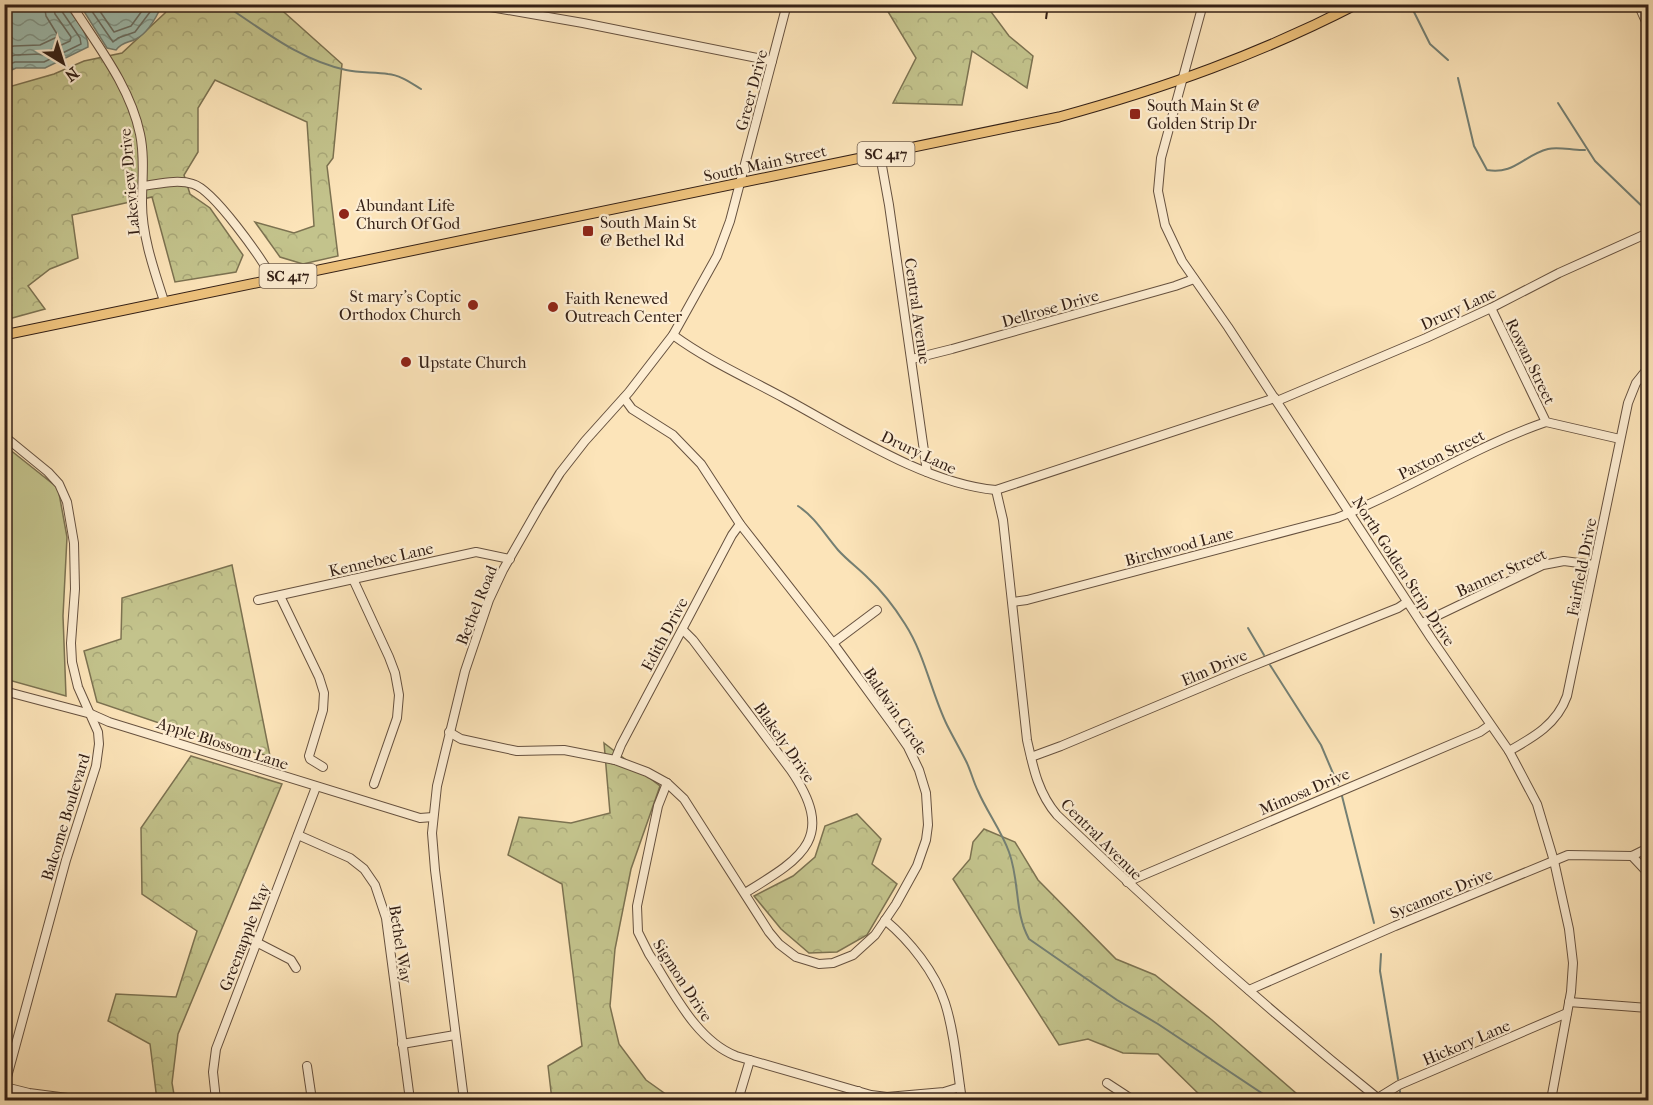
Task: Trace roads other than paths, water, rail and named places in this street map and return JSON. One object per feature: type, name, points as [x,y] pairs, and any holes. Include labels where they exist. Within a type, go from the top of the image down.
[{"type":"main road","name":"South Main Street","points":[[164,301],[1059,117],[1183,80],[1279,42],[1357,4]]},
{"type":"main road","name":"SC 417","points":[[4,335],[164,301]]},
{"type":"street","name":"Lakeview Drive","points":[[71,4],[117,76],[131,104],[140,134],[145,229],[151,259],[164,301]]},
{"type":"street","points":[[473,4],[772,62]]},
{"type":"street","name":"Greer Drive","points":[[740,183],[787,4]]},
{"type":"street","name":"North Golden Strip Drive","points":[[1203,4],[1161,158],[1158,191],[1161,213],[1182,261],[1276,400],[1407,602],[1509,751],[1537,804],[1554,861],[1572,948],[1569,1002],[1551,1101]]},
{"type":"street","points":[[1638,4],[1648,26]]},
{"type":"street","name":"Central Avenue","points":[[880,155],[927,472]]},
{"type":"street","points":[[143,186],[185,182],[205,190],[233,223],[273,279]]},
{"type":"street","name":"Bethel Road","points":[[464,1101],[435,870],[433,817],[437,786],[449,732],[478,630],[489,600],[510,559],[560,473],[624,398],[673,335],[717,256],[730,221],[740,183]]},
{"type":"street","name":"Drury Lane","points":[[673,335],[707,356],[904,462],[954,483],[996,490],[1276,400],[1491,308],[1559,273],[1648,233]]},
{"type":"street","name":"Dellrose Drive","points":[[912,359],[1194,279]]},
{"type":"street","name":"Rowan Street","points":[[1491,308],[1546,422],[1620,439]]},
{"type":"street","name":"Fairfield Drive","points":[[1509,751],[1548,726],[1563,707],[1572,680],[1630,394],[1642,373],[1648,368]]},
{"type":"street","name":"Baldwin Circle","points":[[449,732],[460,739],[517,751],[564,750],[615,760],[647,772],[667,783],[684,799],[778,944],[796,957],[810,963],[828,964],[853,955],[871,940],[907,886],[922,853],[928,825],[926,793],[919,770],[908,747],[832,643],[740,524],[701,464],[673,435],[632,409],[624,398]]},
{"type":"street","name":"Paxton Street","points":[[1350,513],[1512,435],[1546,422]]},
{"type":"street","name":"Balcome Boulevard","points":[[4,436],[48,472],[58,484],[67,502],[74,543],[72,662],[78,687],[98,732],[98,758],[66,860],[5,1088]]},
{"type":"street","name":"Central Avenue","points":[[996,490],[1003,520],[1031,757],[1038,783],[1052,810],[1197,946],[1300,1036],[1379,1099]]},
{"type":"street","name":"Birchwood Lane","points":[[1013,602],[1167,564],[1350,513]]},
{"type":"street","name":"Edith Drive","points":[[615,760],[732,535],[740,524]]},
{"type":"street","name":"Kennebec Lane","points":[[258,600],[476,552],[510,559]]},
{"type":"street","name":"Banner Street","points":[[1422,623],[1543,565],[1564,561],[1594,565]]},
{"type":"street","points":[[353,579],[389,657],[399,695],[397,718],[374,784]]},
{"type":"street","points":[[280,596],[323,688],[323,710],[309,756],[323,767]]},
{"type":"street","name":"Elm Drive","points":[[1031,757],[1240,670],[1398,608],[1407,602]]},
{"type":"street","points":[[832,643],[877,610]]},
{"type":"street","name":"Blakely Drive","points":[[683,630],[693,640],[790,769],[803,788],[810,807],[811,833],[802,853],[787,867],[745,893]]},
{"type":"street","name":"Apple Blossom Lane","points":[[4,691],[91,714],[109,722],[420,818],[433,817]]},
{"type":"street","name":"Mimosa Drive","points":[[1127,882],[1480,732],[1490,725]]},
{"type":"street","name":"Sigmon Drive","points":[[667,783],[658,806],[639,894],[636,915],[638,932],[649,954],[701,1032],[722,1050],[871,1095],[895,1097],[960,1088]]},
{"type":"street","name":"Greenapple Way","points":[[216,1101],[214,1055],[316,787]]},
{"type":"street","name":"Bethel Way","points":[[298,835],[350,858],[364,869],[375,885],[386,918],[410,1101]]},
{"type":"street","name":"Sycamore Drive","points":[[1249,990],[1385,930],[1568,855],[1632,856],[1648,848]]},
{"type":"street","points":[[1632,856],[1648,873]]},
{"type":"street","points":[[885,920],[899,932],[920,957],[941,991],[948,1017],[962,1101]]},
{"type":"street","points":[[256,942],[291,960],[296,968]]},
{"type":"street","points":[[1569,1002],[1648,1008]]},
{"type":"street","name":"Hickory Lane","points":[[1379,1099],[1399,1085],[1567,1013]]},
{"type":"street","points":[[402,1044],[455,1035]]},
{"type":"street","points":[[738,1101],[750,1060]]},
{"type":"street","points":[[307,1066],[312,1101]]},
{"type":"street","points":[[1107,1083],[1133,1101]]},
{"type":"street","points":[[5,1088],[83,1101]]},
{"type":"street","points":[[856,1101],[858,1091]]},
{"type":"water","points":[[162,4],[155,19],[144,33],[116,50],[107,48],[80,5]]},
{"type":"water","points":[[4,5],[65,5],[83,30],[88,47],[45,68],[16,68],[5,73]]},
{"type":"waterway","points":[[223,4],[282,43],[312,59],[346,70],[392,75],[421,89]]},
{"type":"waterway","points":[[1410,4],[1430,44],[1448,60]]},
{"type":"waterway","points":[[1458,78],[1474,146],[1487,170],[1505,170],[1548,149],[1585,150]]},
{"type":"waterway","points":[[1558,103],[1595,161],[1648,212]]},
{"type":"waterway","points":[[798,506],[815,521],[841,554],[883,594],[912,636],[947,725],[1009,852],[1015,874],[1021,918],[1029,939],[1117,1000],[1158,1024],[1272,1100]]},
{"type":"waterway","points":[[1248,628],[1264,655]]},
{"type":"waterway","points":[[1270,665],[1321,745],[1338,785]]},
{"type":"waterway","points":[[1342,796],[1374,923]]},
{"type":"waterway","points":[[1381,954],[1380,971],[1398,1079]]},
{"type":"waterway","points":[[1400,1091],[1400,1100]]},
{"type":"railway","points":[[1046,19],[1048,4]]},
{"type":"place","name":"South Main St @ Golden Strip Dr","points":[[1135,114]]},
{"type":"place","name":"Abundant Life Church Of God","points":[[344,214]]},
{"type":"place","name":"South Main St @ Bethel Rd","points":[[588,231]]},
{"type":"place","name":"St mary's Coptic Orthodox Church","points":[[473,305]]},
{"type":"place","name":"Faith Renewed Outreach Center","points":[[553,307]]},
{"type":"place","name":"Upstate Church","points":[[406,362]]}]
